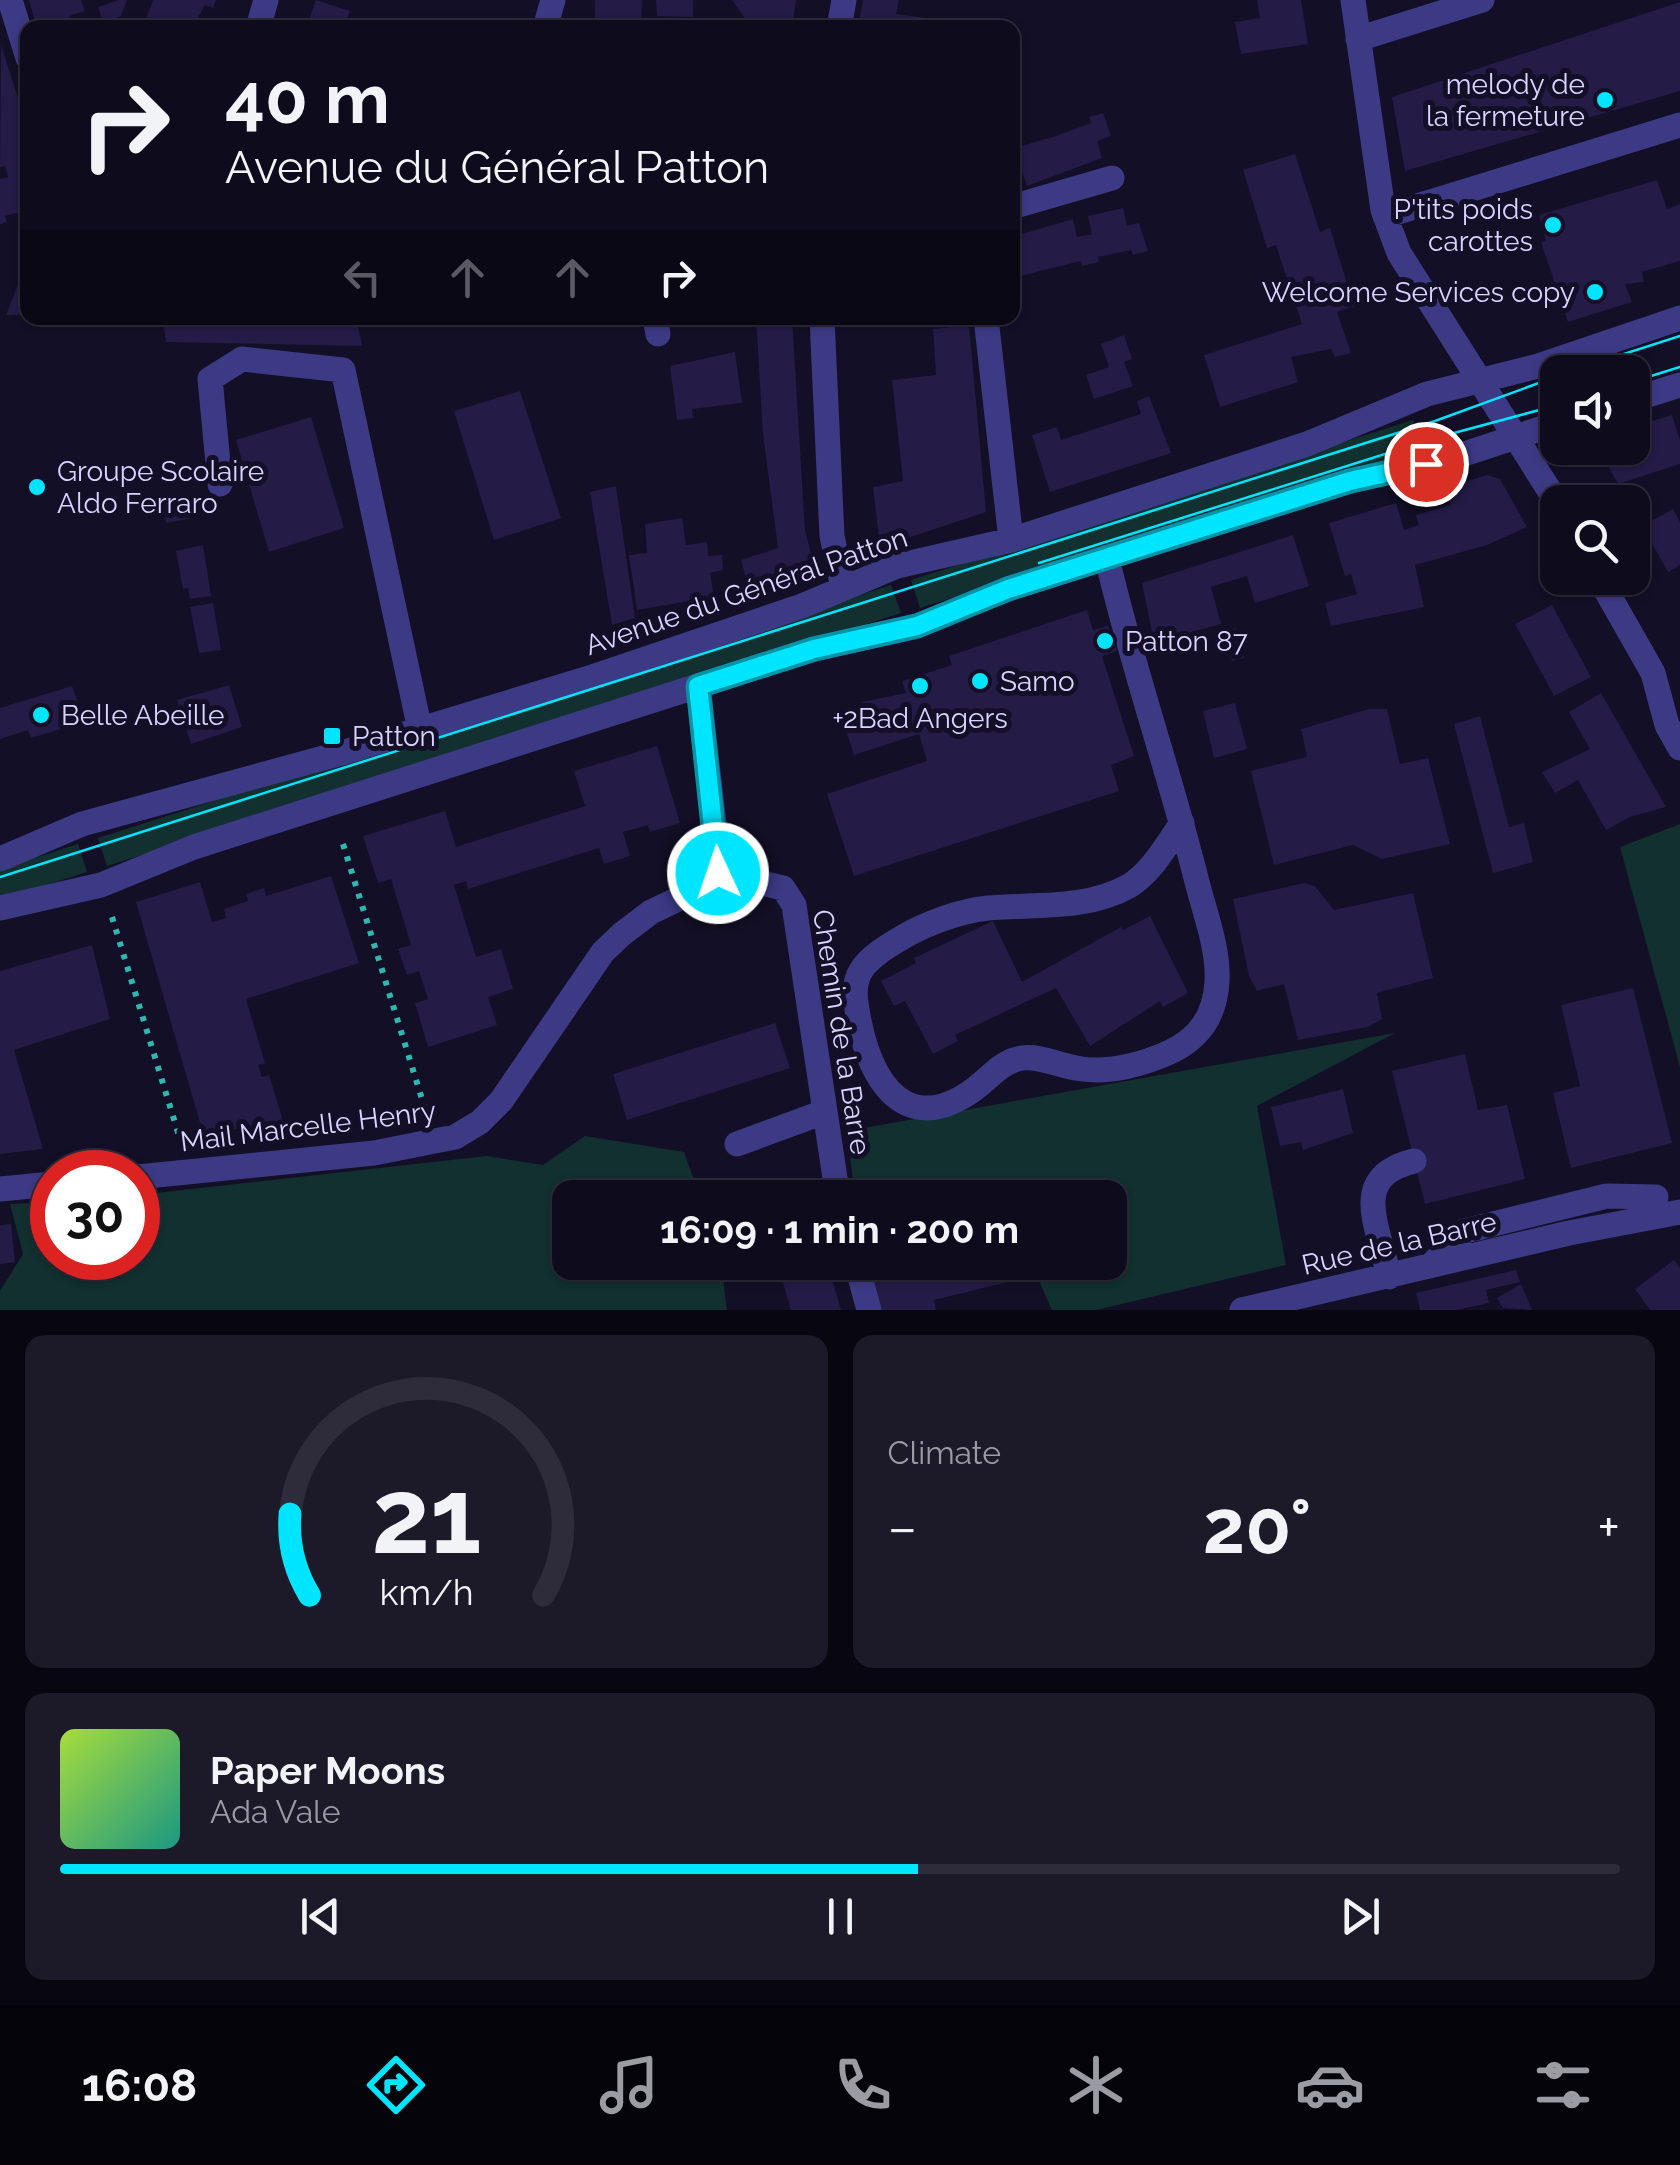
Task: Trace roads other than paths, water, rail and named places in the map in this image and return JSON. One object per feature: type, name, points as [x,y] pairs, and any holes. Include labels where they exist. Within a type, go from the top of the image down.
[{"type":"street","points":[[10,0],[20,32]]},
{"type":"street","points":[[1352,0],[1385,216],[1399,253],[1546,485]]},
{"type":"street","points":[[1358,39],[1482,0]]},
{"type":"street","points":[[1385,216],[1680,125]]},
{"type":"street","points":[[1020,205],[1112,178]]},
{"type":"street","name":"Avenue du Général Patton","points":[[0,859],[82,824],[420,730],[766,618],[897,566],[1011,540],[1307,444],[1427,394],[1478,382],[1680,318]]},
{"type":"street","points":[[822,325],[832,536],[843,588]]},
{"type":"street","points":[[987,325],[1011,540]]},
{"type":"street","points":[[220,484],[210,379],[242,360],[343,370],[420,730]]},
{"type":"street","points":[[1650,394],[1680,385]]},
{"type":"street","points":[[0,908],[101,885],[194,847],[814,649],[917,626],[1008,589],[1350,481],[1446,460],[1540,428]]},
{"type":"street","points":[[1107,558],[1182,823],[1217,964],[1214,1002],[1205,1025],[1188,1044],[1154,1059],[1109,1069],[1080,1069],[1047,1057],[1028,1057],[996,1070],[971,1094],[944,1107],[909,1105],[882,1088],[862,1038],[855,988],[862,968],[882,950],[950,917],[984,908],[1051,906],[1112,893],[1150,868],[1182,823]]},
{"type":"street","points":[[1609,595],[1653,673],[1667,725],[1680,748]]},
{"type":"street","points":[[1653,673],[1680,696]]},
{"type":"street","points":[[698,686],[718,858],[714,882]]},
{"type":"street","name":"Chemin de la Barre","points":[[714,882],[783,888],[794,905],[835,1180]]},
{"type":"street","name":"Mail Marcelle Henry","points":[[160,1175],[374,1153],[455,1138],[501,1101],[604,952],[622,934],[642,918],[714,882]]},
{"type":"street","points":[[736,1144],[824,1112]]},
{"type":"street","points":[[1390,1277],[1372,1196],[1380,1175],[1388,1168],[1414,1161]]},
{"type":"street","points":[[0,1189],[30,1186]]},
{"type":"street","points":[[1429,1267],[1465,1231],[1607,1196],[1668,1194]]},
{"type":"street","name":"Rue de la Barre","points":[[1569,1232],[1668,1194]]},
{"type":"street","name":"Rue de la Barre","points":[[1242,1310],[1569,1232],[1680,1212]]},
{"type":"street","points":[[861,1280],[869,1310]]},
{"type":"tram line","points":[[1621,355],[1680,336]]},
{"type":"tram line","points":[[1650,376],[1680,367]]},
{"type":"tram line","points":[[0,877],[1435,421],[1540,383]]},
{"type":"tram line","points":[[1039,563],[1439,437],[1540,410]]},
{"type":"place","name":"melody de la fermeture","points":[[1605,100]]},
{"type":"place","name":"P'tits poids carottes","points":[[1553,225]]},
{"type":"place","name":"Welcome Services copy","points":[[1595,292]]},
{"type":"place","name":"Groupe Scolaire Aldo Ferraro","points":[[37,487]]},
{"type":"place","name":"Patton 87","points":[[1105,641]]},
{"type":"place","name":"Samo","points":[[980,681]]},
{"type":"place","name":"+2Bad Angers","points":[[920,686]]},
{"type":"place","name":"Belle Abeille","points":[[41,715]]},
{"type":"place","name":"Patton","points":[[332,736]]}]
